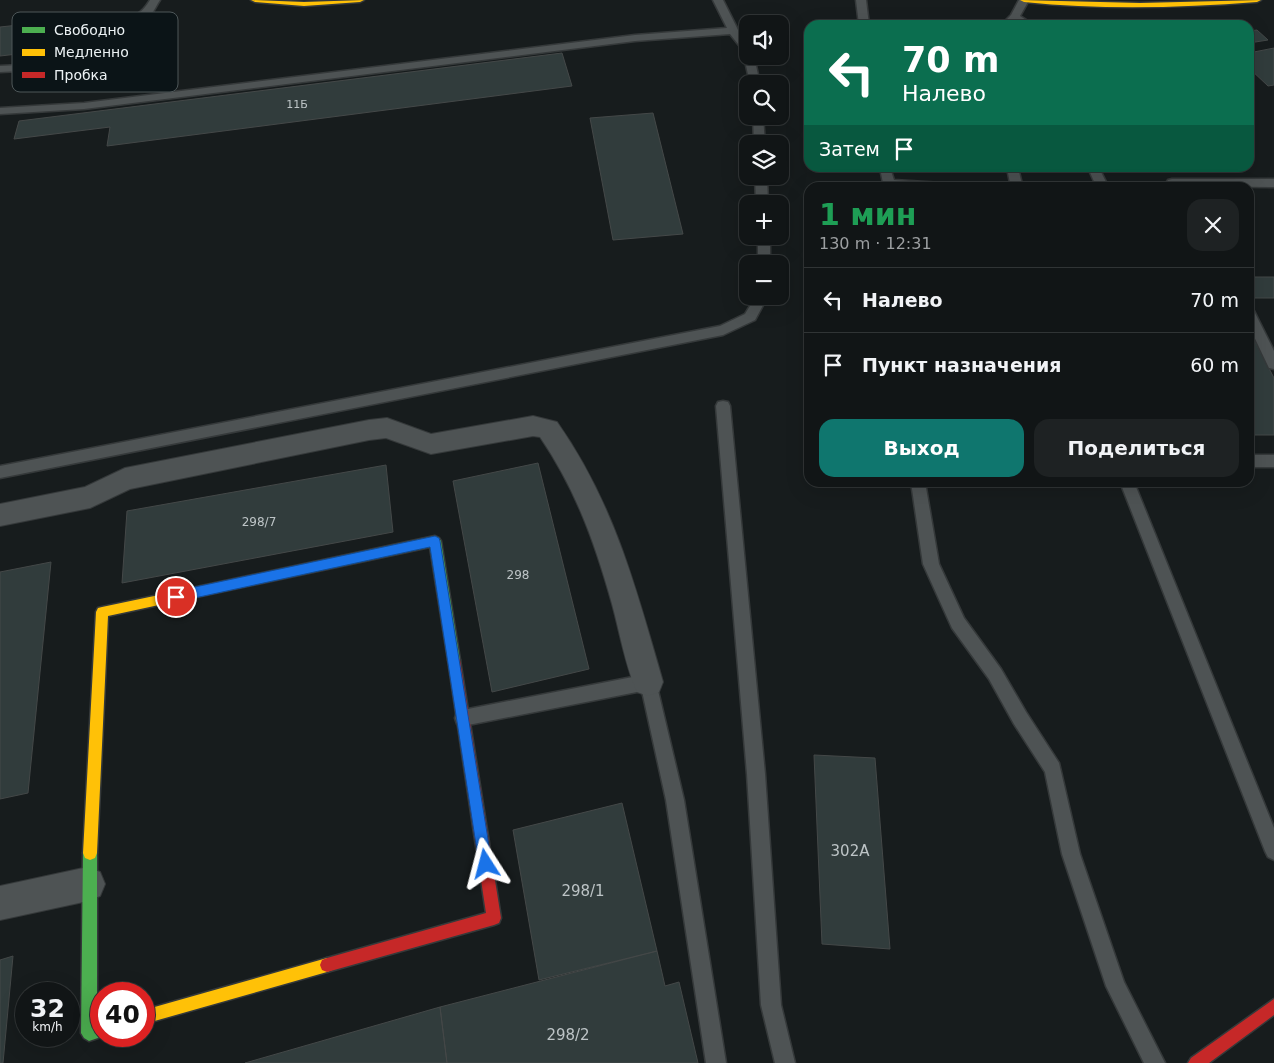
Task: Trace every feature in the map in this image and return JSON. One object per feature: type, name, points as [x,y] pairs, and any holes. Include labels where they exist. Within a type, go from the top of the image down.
[{"type":"street","points":[[255,0],[304,4],[360,0]]},
{"type":"street","points":[[1024,0],[1098,8],[1155,7],[1257,0]]},
{"type":"street","points":[[0,515],[90,497],[125,479],[369,430],[387,428],[431,444],[533,426],[548,429],[558,442],[596,509],[648,682]]},
{"type":"street","points":[[90,1033],[88,884],[102,612],[435,541],[494,918],[155,1015]]},
{"type":"street","points":[[0,903],[88,884]]},
{"type":"street","points":[[1196,1063],[1274,1006]]},
{"type":"lane","points":[[147,12],[155,0]]},
{"type":"lane","points":[[718,0],[739,39]]},
{"type":"lane","points":[[861,0],[863,20]]},
{"type":"lane","points":[[1012,20],[1024,0]]},
{"type":"lane","points":[[1015,17],[1020,20]]},
{"type":"lane","points":[[0,111],[84,106],[635,38],[733,31]]},
{"type":"lane","points":[[1254,182],[1274,182]]},
{"type":"lane","points":[[0,472],[722,330],[750,317],[757,305]]},
{"type":"lane","points":[[1254,324],[1274,364]]},
{"type":"lane","points":[[723,406],[756,774],[771,1005],[785,1063]]},
{"type":"lane","points":[[1254,461],[1274,460]]},
{"type":"lane","points":[[919,487],[931,564],[958,623],[995,674],[1020,718],[1053,769],[1071,854],[1106,958],[1116,986],[1155,1063]]},
{"type":"lane","points":[[1129,487],[1274,851]]},
{"type":"lane","points":[[462,718],[648,682],[675,800],[716,1063]]},
{"type":"building","points":[[12,26],[12,55],[0,56],[0,27]]},
{"type":"building","points":[[1254,30],[1257,30],[1268,40],[1254,42]]},
{"type":"building","points":[[1274,48],[1274,85],[1268,86],[1254,73],[1254,52]]},
{"type":"building","points":[[562,53],[572,86],[107,146],[110,127],[14,139],[19,121]]},
{"type":"building","points":[[653,113],[683,234],[613,240],[590,118]]},
{"type":"building","points":[[1254,277],[1274,277],[1274,298],[1254,298]]},
{"type":"building","points":[[1254,340],[1274,378],[1274,435],[1254,435]]},
{"type":"building","points":[[538,463],[589,669],[492,692],[453,481]]},
{"type":"building","points":[[386,465],[393,532],[122,583],[127,511]]},
{"type":"building","points":[[51,562],[28,793],[0,799],[0,572]]},
{"type":"building","points":[[814,755],[875,758],[890,949],[822,944]]},
{"type":"building","points":[[622,803],[657,951],[539,980],[513,830]]},
{"type":"building","points":[[657,951],[665,986],[679,982],[698,1063],[447,1063],[440,1007]]},
{"type":"building","points":[[13,956],[3,1063],[0,1063],[0,960]]},
{"type":"building","points":[[440,1007],[447,1063],[245,1063]]},
{"type":"traffic: fast","points":[[178,596],[435,541],[454,660]]},
{"type":"traffic: fast","points":[[90,853],[90,1033]]},
{"type":"traffic: slow","points":[[255,0],[304,4],[360,0]]},
{"type":"traffic: slow","points":[[1024,0],[1111,6],[1199,4],[1257,0]]},
{"type":"traffic: slow","points":[[90,853],[102,612],[178,596]]},
{"type":"traffic: slow","points":[[155,1014],[327,965]]},
{"type":"traffic: jam","points":[[327,965],[494,918],[454,660]]},
{"type":"traffic: jam","points":[[1196,1063],[1274,1006]]},
{"type":"route","points":[[176,597],[435,541],[486,864]]}]
